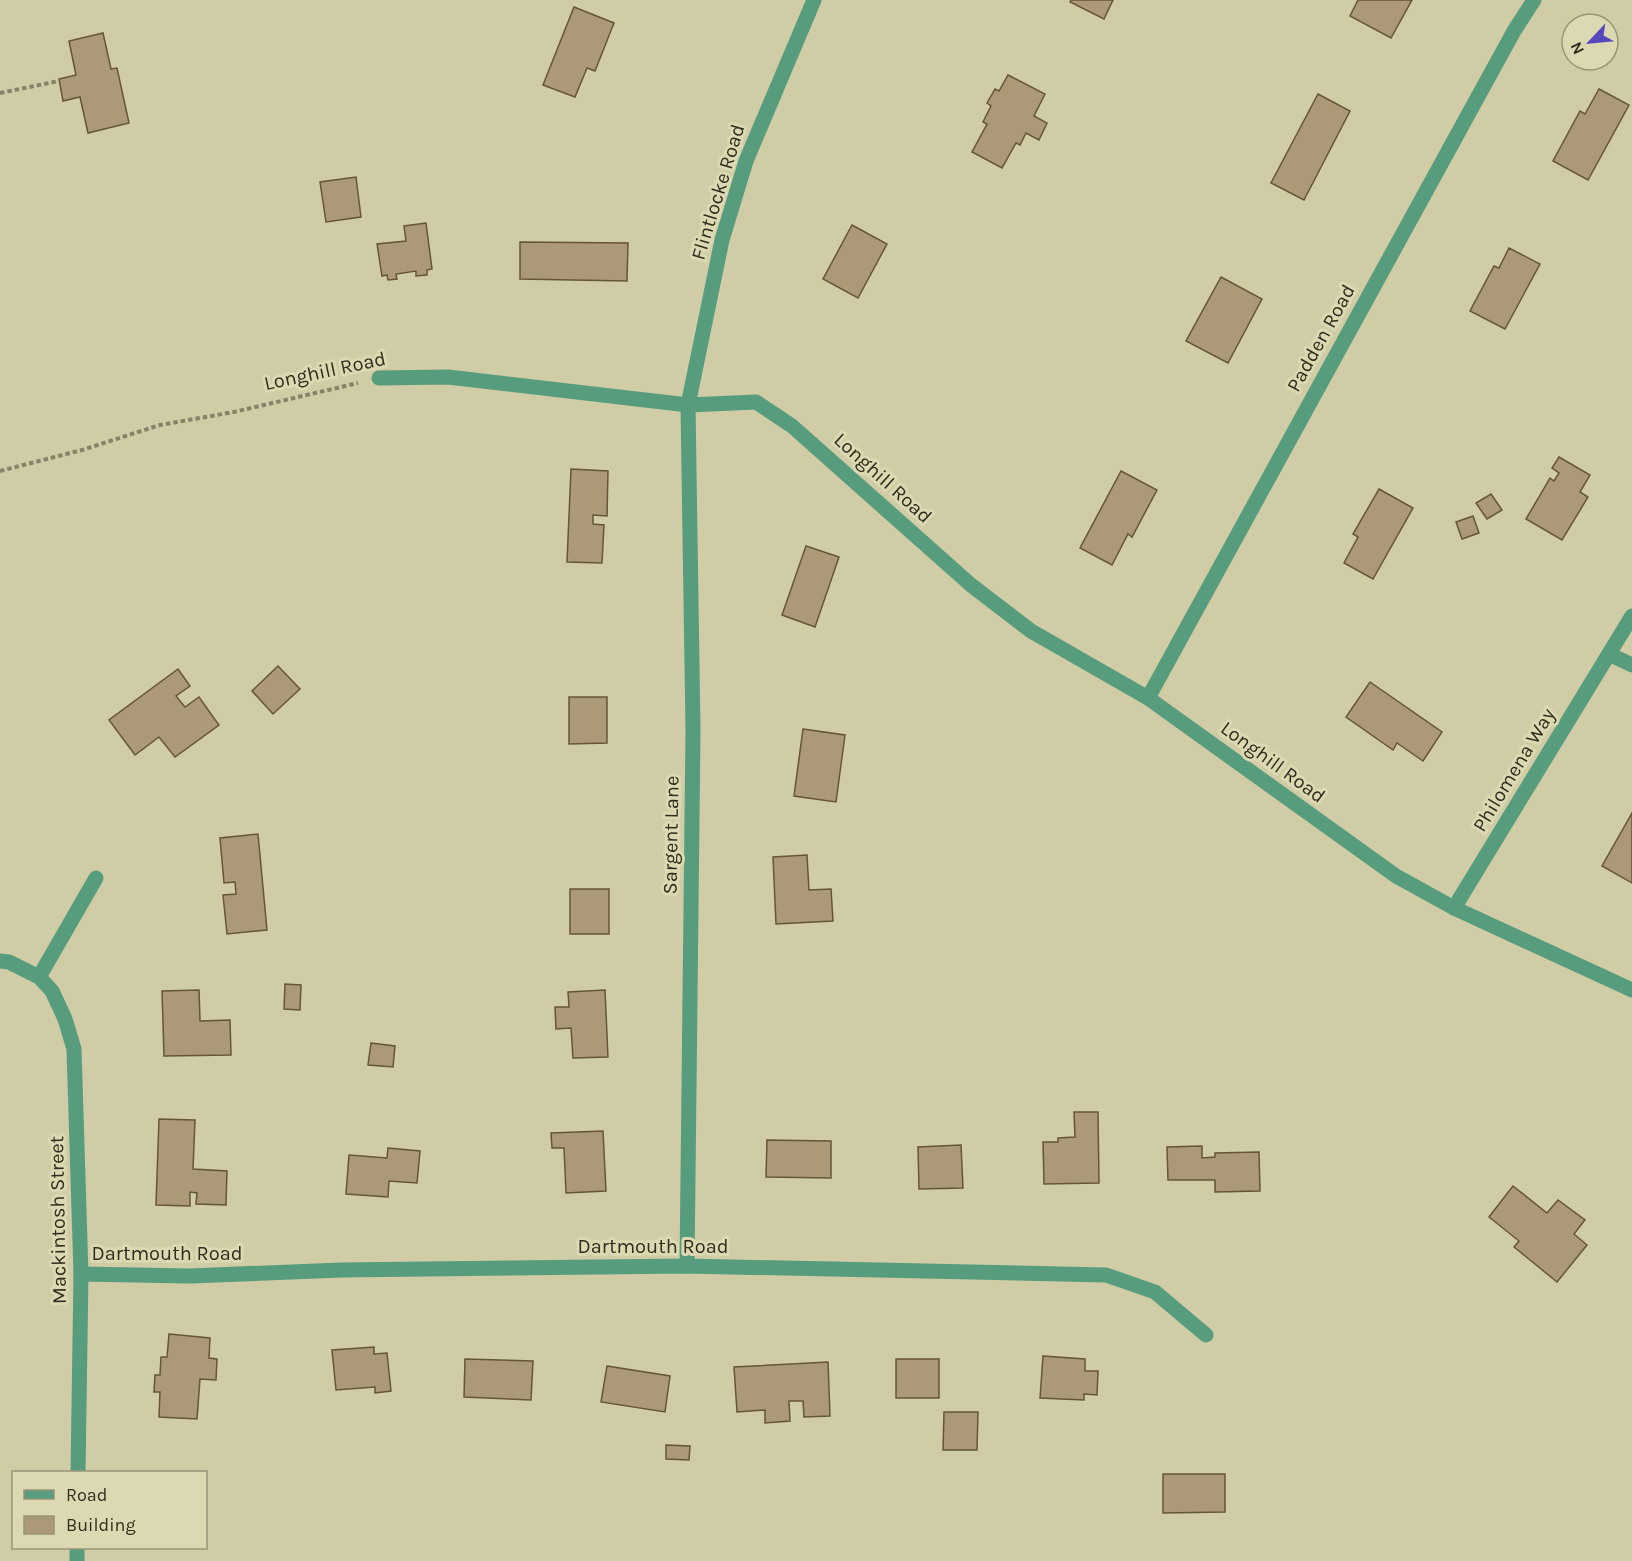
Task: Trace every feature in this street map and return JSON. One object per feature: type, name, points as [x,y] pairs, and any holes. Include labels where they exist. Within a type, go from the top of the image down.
[{"type":"street","name":"Flintlocke Road","points":[[688,405],[722,240],[746,161],[814,0]]},
{"type":"street","name":"Padden Road","points":[[1148,699],[1496,62],[1534,0]]},
{"type":"street","name":"Longhill Road","points":[[379,378],[448,377],[688,405],[756,402],[792,426],[971,585],[1031,631],[1148,699],[1396,876],[1454,908],[1632,990]]},
{"type":"street","name":"Sargent Lane","points":[[687,1266],[693,742],[688,405]]},
{"type":"street","name":"Philomena Way","points":[[1454,908],[1632,616]]},
{"type":"street","points":[[1609,654],[1632,665]]},
{"type":"street","points":[[39,977],[96,878]]},
{"type":"street","name":"Mackintosh Street","points":[[0,961],[9,962],[39,977],[52,992],[65,1019],[74,1048],[81,1274],[78,1471]]},
{"type":"street","name":"Dartmouth Road","points":[[81,1274],[190,1276],[341,1270],[687,1266],[1106,1275],[1155,1292],[1206,1335]]},
{"type":"path","points":[[0,93],[59,81]]},
{"type":"path","name":"Longhill Road","points":[[0,471],[82,450],[160,425],[310,396],[379,378]]},
{"type":"building","points":[[1071,0],[1113,0],[1104,19],[1070,2]]},
{"type":"building","points":[[1358,0],[1412,0],[1391,38],[1350,16]]},
{"type":"building","points":[[574,7],[614,23],[595,71],[587,68],[575,97],[543,85]]},
{"type":"building","points":[[103,33],[111,69],[117,68],[129,123],[88,133],[80,97],[63,101],[59,79],[76,75],[69,41]]},
{"type":"building","points":[[1008,75],[1045,94],[1034,116],[1047,123],[1039,140],[1026,133],[1020,145],[1016,143],[1002,168],[972,152],[987,124],[983,122],[991,106],[987,103],[995,89],[999,91]]},
{"type":"building","points":[[1599,89],[1629,105],[1588,180],[1553,161],[1580,111],[1585,114]]},
{"type":"building","points":[[1318,94],[1350,111],[1304,200],[1271,183]]},
{"type":"building","points":[[356,177],[361,217],[326,222],[320,182]]},
{"type":"building","points":[[426,223],[432,269],[427,270],[427,275],[416,276],[416,271],[396,274],[397,279],[388,280],[387,275],[382,276],[377,244],[406,241],[404,226]]},
{"type":"building","points":[[852,225],[887,244],[858,298],[823,279]]},
{"type":"building","points":[[520,242],[628,243],[627,281],[520,279]]},
{"type":"building","points":[[1509,248],[1540,264],[1505,329],[1470,311],[1494,266],[1499,268]]},
{"type":"building","points":[[1221,277],[1262,299],[1228,363],[1186,341]]},
{"type":"building","points":[[1559,457],[1590,475],[1580,492],[1588,497],[1562,540],[1526,519],[1550,478],[1554,481],[1559,473],[1552,468]]},
{"type":"building","points":[[571,469],[608,471],[607,516],[593,515],[593,524],[604,525],[602,563],[567,562]]},
{"type":"building","points":[[1121,471],[1157,490],[1132,537],[1128,534],[1112,565],[1080,548]]},
{"type":"building","points":[[1379,489],[1413,508],[1373,579],[1344,563],[1358,537],[1353,534]]},
{"type":"building","points":[[1491,494],[1502,510],[1487,519],[1476,503]]},
{"type":"building","points":[[1473,516],[1479,533],[1462,539],[1456,522]]},
{"type":"building","points":[[806,546],[839,557],[815,627],[782,615]]},
{"type":"building","points":[[278,666],[300,689],[273,714],[252,691]]},
{"type":"building","points":[[178,669],[190,686],[176,696],[185,707],[199,697],[219,725],[175,757],[159,737],[135,755],[109,720]]},
{"type":"building","points":[[1370,682],[1442,732],[1423,761],[1397,743],[1393,750],[1346,717]]},
{"type":"building","points":[[569,697],[607,697],[607,743],[569,744]]},
{"type":"building","points":[[803,729],[845,735],[836,802],[794,796]]},
{"type":"building","points":[[1632,813],[1632,883],[1602,866]]},
{"type":"building","points":[[258,834],[267,930],[227,934],[223,895],[236,894],[235,882],[224,883],[220,838]]},
{"type":"building","points":[[807,855],[809,890],[831,889],[833,921],[776,924],[773,857]]},
{"type":"building","points":[[570,889],[609,889],[609,934],[570,934]]},
{"type":"building","points":[[285,984],[301,985],[300,1010],[284,1009]]},
{"type":"building","points":[[199,990],[200,1021],[230,1020],[231,1055],[164,1056],[162,991]]},
{"type":"building","points":[[605,990],[608,1057],[573,1058],[571,1028],[556,1029],[555,1007],[569,1007],[568,992]]},
{"type":"building","points":[[371,1043],[395,1046],[393,1067],[368,1065]]},
{"type":"building","points":[[1074,1112],[1098,1112],[1099,1183],[1044,1184],[1043,1142],[1058,1142],[1058,1138],[1075,1137]]},
{"type":"building","points":[[159,1119],[195,1120],[193,1169],[227,1171],[226,1205],[196,1204],[197,1193],[190,1192],[190,1206],[156,1205]]},
{"type":"building","points":[[603,1131],[606,1191],[566,1193],[564,1148],[552,1148],[551,1133]]},
{"type":"building","points":[[767,1140],[831,1141],[831,1178],[766,1177]]},
{"type":"building","points":[[961,1145],[963,1188],[919,1189],[918,1147]]},
{"type":"building","points":[[1202,1146],[1202,1158],[1215,1157],[1215,1153],[1259,1152],[1260,1191],[1215,1192],[1215,1180],[1168,1180],[1167,1147]]},
{"type":"building","points":[[388,1148],[420,1151],[417,1183],[389,1181],[388,1197],[346,1194],[349,1155],[387,1158]]},
{"type":"building","points":[[1513,1186],[1547,1213],[1558,1200],[1585,1220],[1574,1234],[1587,1245],[1557,1282],[1514,1247],[1519,1241],[1489,1217]]},
{"type":"building","points":[[169,1334],[210,1338],[209,1358],[217,1359],[216,1380],[200,1379],[197,1419],[159,1417],[160,1392],[154,1392],[155,1375],[160,1375],[161,1357],[167,1357]]},
{"type":"building","points":[[374,1347],[374,1354],[387,1353],[391,1391],[375,1393],[375,1387],[336,1390],[332,1350]]},
{"type":"building","points":[[1043,1356],[1085,1359],[1085,1371],[1098,1371],[1097,1395],[1084,1394],[1084,1400],[1040,1398]]},
{"type":"building","points":[[465,1359],[533,1361],[531,1400],[464,1397]]},
{"type":"building","points":[[896,1359],[939,1359],[939,1398],[896,1398]]},
{"type":"building","points":[[828,1362],[830,1416],[804,1417],[803,1401],[789,1401],[790,1421],[765,1423],[765,1410],[737,1412],[734,1367]]},
{"type":"building","points":[[607,1366],[670,1376],[665,1412],[601,1402]]},
{"type":"building","points":[[944,1412],[978,1412],[977,1450],[943,1450]]},
{"type":"building","points":[[666,1445],[690,1446],[689,1460],[666,1459]]},
{"type":"building","points":[[1163,1474],[1225,1474],[1225,1512],[1163,1513]]}]
